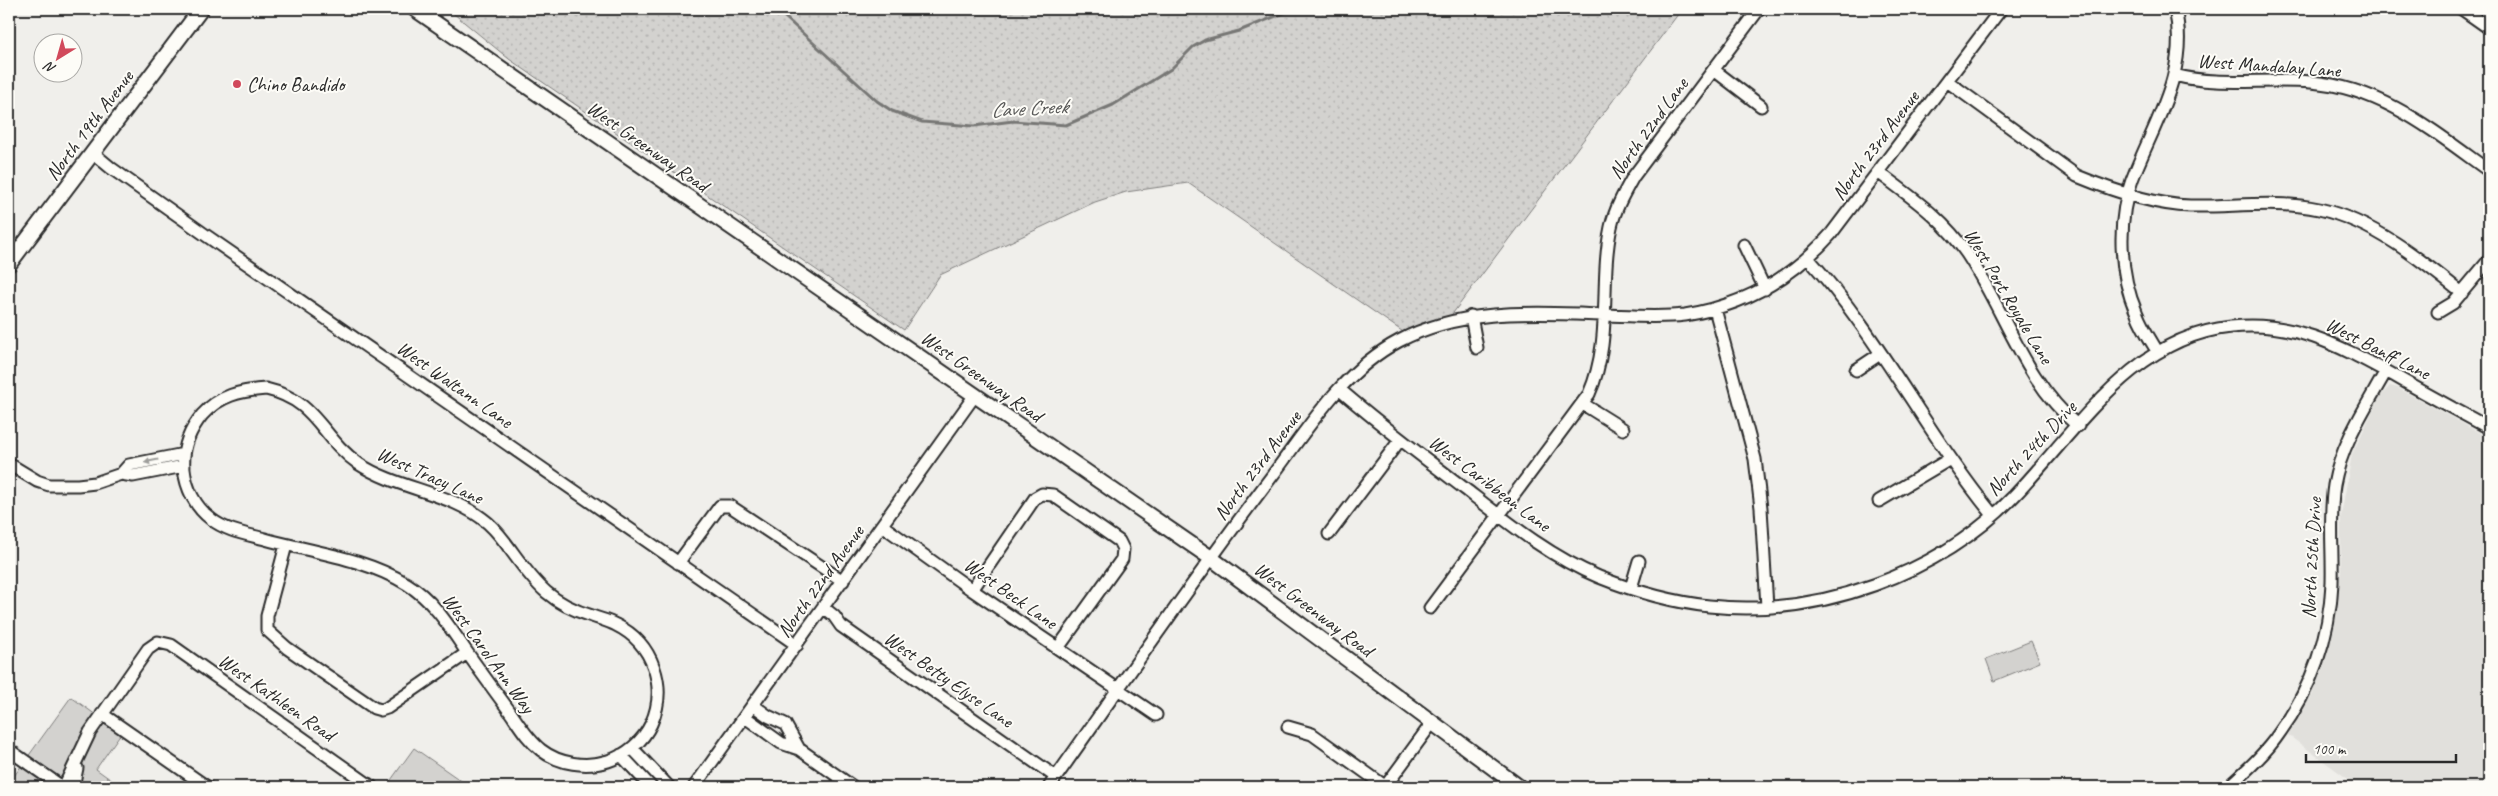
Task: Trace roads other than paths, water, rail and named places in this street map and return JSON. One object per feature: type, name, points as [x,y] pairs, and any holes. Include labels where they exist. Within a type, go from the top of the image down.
[{"type":"main road","name":"North 19th Avenue","points":[[9,264],[200,9]]},
{"type":"main road","name":"West Greenway Road","points":[[415,9],[1211,558],[1518,787]]},
{"type":"street","name":"North 22nd Lane","points":[[1430,608],[1583,404],[1601,362],[1608,250],[1612,226],[1624,193],[1632,177],[1759,9]]},
{"type":"street","name":"North 23rd Avenue","points":[[1049,787],[1211,558],[1339,388],[1357,370],[1398,341],[1427,328],[1471,316],[1512,313],[1660,316],[1715,309],[1765,289],[1787,276],[1831,234],[2001,9]]},
{"type":"street","name":"West Mandalay Lane","points":[[2128,193],[2165,108],[2174,75],[2178,35],[2175,9]]},
{"type":"street","points":[[2462,9],[2489,28]]},
{"type":"street","points":[[1714,70],[1761,106]]},
{"type":"street","name":"West Mandalay Lane","points":[[2174,75],[2221,83],[2311,82],[2364,93],[2384,100],[2412,116],[2489,171]]},
{"type":"street","points":[[1947,81],[2063,168],[2098,185],[2189,206],[2267,204],[2321,210],[2379,233],[2462,293]]},
{"type":"street","name":"West Waltann Lane","points":[[93,153],[189,224],[797,645]]},
{"type":"street","name":"West Port Royale Lane","points":[[1878,172],[1927,209],[1956,238],[1981,277],[2041,386],[2055,404],[2078,426]]},
{"type":"street","points":[[2128,193],[2122,238],[2124,268],[2137,315],[2157,351]]},
{"type":"street","points":[[1744,245],[1765,289]]},
{"type":"street","points":[[1808,258],[1838,292],[1950,459],[1993,515]]},
{"type":"street","points":[[2438,312],[2453,303],[2489,260]]},
{"type":"street","points":[[1715,309],[1756,468],[1767,607]]},
{"type":"street","points":[[1471,316],[1476,348]]},
{"type":"street","name":"West Banff Lane","points":[[2157,351],[2192,334],[2234,326],[2272,326],[2312,334],[2332,342],[2489,428]]},
{"type":"street","name":"North 24th Drive","points":[[1767,607],[1827,598],[1861,590],[1886,580],[1936,555],[1993,515],[2011,499],[2130,371],[2157,351]]},
{"type":"street","points":[[1856,370],[1880,354]]},
{"type":"street","name":"North 25th Drive","points":[[2228,787],[2254,763],[2280,733],[2297,705],[2316,663],[2330,609],[2334,483],[2355,425],[2386,371]]},
{"type":"street","name":"West Caribbean Lane","points":[[1339,388],[1400,440],[1539,544],[1587,572],[1672,600],[1711,606],[1767,607]]},
{"type":"street","name":"West Tracy Lane","points":[[184,454],[190,432],[211,406],[227,396],[242,391],[266,389],[284,393],[303,404],[339,448],[360,464],[472,512],[488,523],[501,537],[531,578],[551,598],[577,612],[615,624],[639,642],[649,656],[657,677],[658,702],[647,732],[626,752]]},
{"type":"street","name":"North 22nd Avenue","points":[[694,787],[975,396]]},
{"type":"street","points":[[1583,404],[1623,429]]},
{"type":"street","points":[[1329,534],[1400,440]]},
{"type":"street","points":[[121,474],[129,465],[184,454]]},
{"type":"street","name":"West Carol Ann Way","points":[[184,454],[184,466],[191,496],[210,519],[235,532],[372,568],[407,584],[436,609],[522,730],[541,750],[552,757],[579,764],[595,764],[626,752]]},
{"type":"street","points":[[1879,501],[1950,459]]},
{"type":"street","points":[[9,464],[37,481],[49,484],[78,485],[95,483],[121,474],[133,476],[184,466]]},
{"type":"street","points":[[972,590],[1035,498],[1042,494],[1053,495],[1119,541],[1124,549],[1122,559],[1058,648]]},
{"type":"street","points":[[678,563],[712,514],[720,506],[730,506],[843,581]]},
{"type":"street","name":"West Beck Lane","points":[[883,526],[972,590],[1118,690]]},
{"type":"street","points":[[286,545],[267,616],[266,630],[295,653],[374,708],[381,710],[387,708],[467,653]]},
{"type":"street","points":[[1631,588],[1639,561]]},
{"type":"street","name":"West Betty Elyse Lane","points":[[824,608],[849,631],[1056,777]]},
{"type":"street","name":"West Kathleen Road","points":[[102,714],[148,649],[158,642],[171,645],[372,787]]},
{"type":"street","points":[[1118,690],[1156,715]]},
{"type":"street","points":[[753,705],[768,716],[785,724],[799,749]]},
{"type":"street","points":[[9,750],[63,787],[102,714],[207,787]]},
{"type":"street","points":[[745,717],[774,739],[799,749],[853,787]]},
{"type":"street","points":[[1288,727],[1312,734],[1385,787],[1432,723]]},
{"type":"street","points":[[774,739],[785,724]]},
{"type":"street","points":[[73,787],[80,752]]},
{"type":"street","points":[[626,752],[649,786],[657,776]]},
{"type":"street","points":[[626,752],[669,787]]},
{"type":"waterway","name":"Cave Creek","points":[[776,9],[877,101],[892,111],[922,122],[974,126],[1013,121],[1066,125],[1113,105],[1171,69],[1193,47],[1205,40],[1239,31],[1294,9]]},
{"type":"place","name":"Chino Bandido","points":[[237,84]]}]
